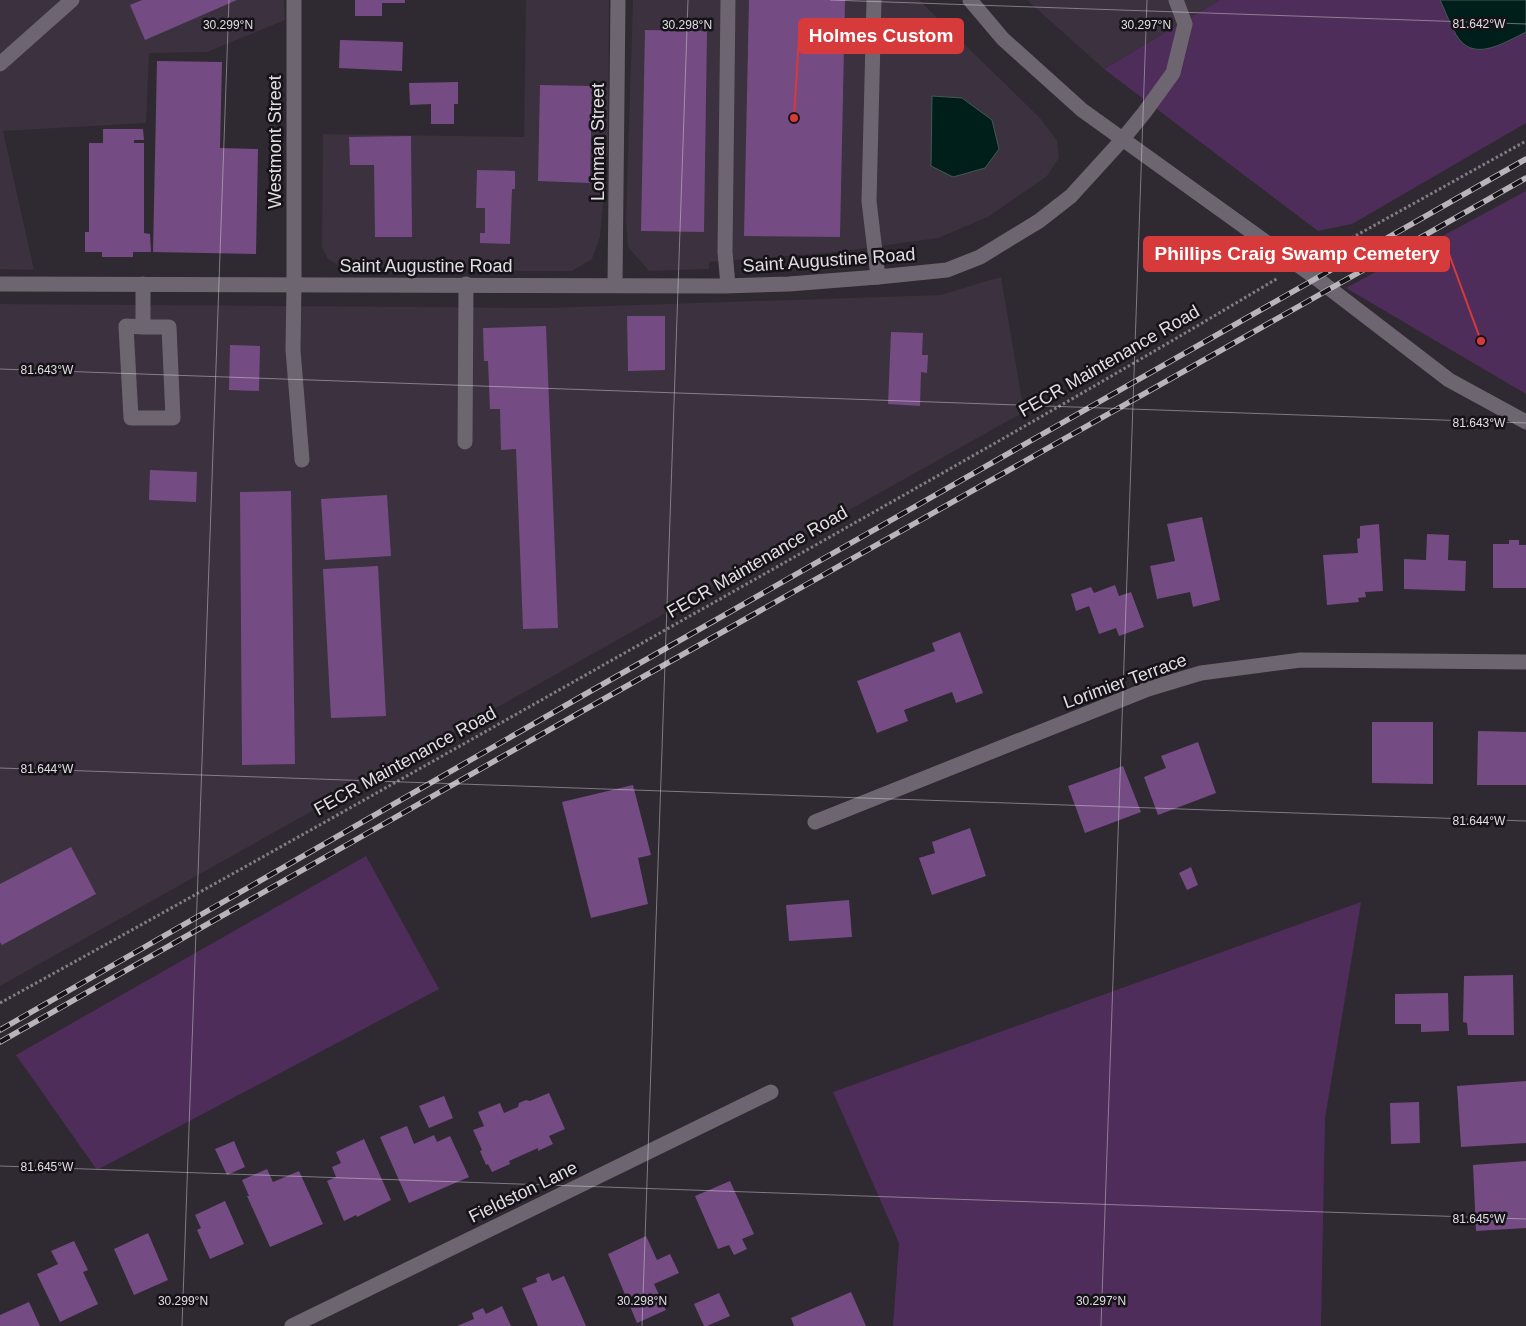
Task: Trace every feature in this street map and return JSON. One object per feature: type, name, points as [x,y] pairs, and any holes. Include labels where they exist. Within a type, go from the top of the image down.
[{"type":"street","points":[[0,64],[72,0]]},
{"type":"street","name":"Westmont Street","points":[[294,0],[293,350],[302,460]]},
{"type":"street","name":"Lohman Street","points":[[616,284],[618,0]]},
{"type":"street","points":[[728,0],[725,252],[728,285]]},
{"type":"street","points":[[874,0],[869,200],[878,277]]},
{"type":"street","points":[[970,0],[1003,39],[1082,110],[1298,266],[1449,380],[1526,422]]},
{"type":"street","name":"Saint Augustine Road","points":[[0,284],[728,285],[789,284],[947,270],[980,257],[1039,221],[1071,196],[1122,140],[1173,73],[1185,24],[1176,0]]},
{"type":"street","points":[[143,284],[143,327]]},
{"type":"street","points":[[465,442],[466,284]]},
{"type":"street","points":[[126,326],[143,327],[169,327],[173,418],[131,418],[126,326]]},
{"type":"street","name":"Lorimier Terrace","points":[[815,822],[1148,689],[1201,673],[1301,660],[1526,662]]},
{"type":"street","name":"Fieldston Lane","points":[[292,1326],[771,1092]]},
{"type":"path","name":"FECR Maintenance Road","points":[[0,1003],[146,923],[741,587],[1111,376],[1298,266],[1339,246],[1526,141]]},
{"type":"shaded area","points":[[0,0],[284,0],[285,20],[207,52],[149,53],[146,123],[3,131],[34,270],[0,269]]},
{"type":"shaded area","points":[[526,0],[609,0],[608,147],[600,237],[592,259],[572,271],[521,271],[339,265],[328,259],[322,248],[323,134],[524,137]]},
{"type":"shaded area","points":[[633,0],[919,0],[1040,118],[1057,141],[1059,158],[1047,176],[988,217],[938,238],[838,252],[709,262],[709,269],[649,271],[628,247],[626,219]]},
{"type":"shaded area","points":[[1027,0],[1220,0],[1104,69]]},
{"type":"shaded area","points":[[1220,0],[1440,0],[1459,40],[1505,42],[1526,32],[1526,123],[1352,224],[1318,231],[1104,69]]},
{"type":"shaded area","points":[[1440,0],[1526,0],[1526,32],[1492,48],[1474,49],[1466,46],[1459,39]]},
{"type":"shaded area","points":[[932,96],[962,98],[992,120],[999,149],[985,168],[953,177],[931,166]]},
{"type":"shaded area","points":[[1526,191],[1526,394],[1346,288]]},
{"type":"shaded area","points":[[1001,277],[1024,412],[0,986],[0,304],[547,308],[940,295]]},
{"type":"shaded area","points":[[366,856],[439,989],[97,1170],[16,1055]]},
{"type":"shaded area","points":[[1361,902],[1325,1118],[1321,1326],[893,1326],[899,1243],[833,1092]]},
{"type":"building","points":[[142,0],[237,0],[145,40],[130,5]]},
{"type":"building","points":[[355,0],[405,0],[405,3],[382,3],[382,16],[355,16]]},
{"type":"building","points":[[749,0],[845,0],[840,237],[744,236]]},
{"type":"building","points":[[645,30],[707,31],[704,232],[641,231]]},
{"type":"building","points":[[340,40],[403,42],[402,71],[339,68]]},
{"type":"building","points":[[157,61],[222,62],[220,148],[258,149],[256,254],[153,252]]},
{"type":"building","points":[[458,82],[458,104],[454,104],[454,124],[431,124],[431,104],[410,105],[409,83]]},
{"type":"building","points":[[540,85],[592,86],[590,183],[538,181]]},
{"type":"building","points":[[103,129],[143,129],[144,140],[134,140],[134,143],[144,143],[144,233],[150,234],[151,252],[133,252],[133,257],[102,257],[102,252],[85,252],[85,232],[89,232],[89,143],[103,143]]},
{"type":"building","points":[[411,136],[412,237],[375,237],[374,165],[350,165],[349,137]]},
{"type":"building","points":[[477,170],[515,171],[515,189],[512,189],[510,244],[480,243],[480,233],[485,233],[485,208],[476,208]]},
{"type":"building","points":[[627,316],[665,316],[665,370],[628,371]]},
{"type":"building","points":[[546,326],[558,628],[523,629],[516,449],[501,450],[500,409],[490,409],[488,361],[484,361],[483,328]]},
{"type":"building","points":[[891,332],[923,333],[922,355],[928,355],[927,373],[921,372],[920,406],[888,404]]},
{"type":"building","points":[[230,345],[260,346],[259,391],[229,390]]},
{"type":"building","points":[[150,470],[197,472],[196,502],[149,500]]},
{"type":"building","points":[[291,491],[295,764],[242,765],[240,492]]},
{"type":"building","points":[[387,495],[391,556],[325,560],[321,499]]},
{"type":"building","points":[[1202,517],[1220,600],[1193,607],[1190,592],[1157,599],[1150,566],[1175,561],[1167,524]]},
{"type":"building","points":[[1379,524],[1383,591],[1365,592],[1366,597],[1358,598],[1359,602],[1327,605],[1323,555],[1358,553],[1357,539],[1360,538],[1360,526]]},
{"type":"building","points":[[1427,534],[1449,535],[1448,560],[1466,561],[1465,591],[1404,589],[1404,559],[1426,560]]},
{"type":"building","points":[[1509,540],[1519,540],[1519,545],[1526,545],[1526,588],[1493,588],[1493,544],[1509,544]]},
{"type":"building","points":[[378,566],[386,716],[331,718],[323,569]]},
{"type":"building","points":[[1115,585],[1119,596],[1131,592],[1144,627],[1119,636],[1116,628],[1099,634],[1089,606],[1076,611],[1071,594],[1091,587],[1094,593]]},
{"type":"building","points":[[960,632],[983,693],[956,703],[952,692],[904,710],[908,721],[877,733],[857,681],[935,651],[932,643]]},
{"type":"building","points":[[1372,722],[1433,722],[1433,784],[1372,783]]},
{"type":"building","points":[[1478,731],[1526,732],[1526,785],[1477,785]]},
{"type":"building","points":[[1198,742],[1216,793],[1158,815],[1144,777],[1166,768],[1161,756]]},
{"type":"building","points":[[1123,766],[1141,812],[1085,833],[1068,786]]},
{"type":"building","points":[[633,785],[651,855],[638,858],[648,904],[591,918],[562,802]]},
{"type":"building","points":[[970,828],[986,876],[932,895],[919,858],[935,853],[932,842]]},
{"type":"building","points":[[71,847],[96,894],[2,945],[0,942],[0,884]]},
{"type":"building","points":[[1191,867],[1198,885],[1187,890],[1179,873]]},
{"type":"building","points":[[849,900],[852,937],[789,941],[786,905]]},
{"type":"building","points":[[1513,975],[1514,1035],[1468,1035],[1467,1023],[1463,1022],[1464,976]]},
{"type":"building","points":[[1448,993],[1449,1031],[1421,1032],[1421,1024],[1395,1024],[1395,994]]},
{"type":"building","points":[[1526,1081],[1526,1143],[1461,1147],[1457,1086]]},
{"type":"building","points":[[549,1093],[565,1129],[549,1136],[553,1144],[538,1151],[538,1148],[509,1161],[510,1164],[492,1172],[488,1164],[486,1165],[473,1130],[484,1126],[478,1112],[500,1103],[504,1113],[518,1107],[519,1103],[526,1100],[530,1101]]},
{"type":"building","points":[[444,1096],[453,1118],[429,1128],[419,1106]]},
{"type":"building","points":[[1419,1102],[1420,1143],[1391,1144],[1390,1103]]},
{"type":"building","points":[[407,1126],[414,1144],[434,1135],[437,1142],[450,1136],[469,1177],[409,1203],[380,1137]]},
{"type":"building","points":[[364,1139],[391,1200],[357,1217],[356,1215],[344,1221],[327,1181],[336,1177],[332,1167],[341,1163],[336,1152]]},
{"type":"building","points":[[234,1141],[245,1167],[227,1175],[215,1149]]},
{"type":"building","points":[[1526,1161],[1526,1228],[1476,1231],[1473,1165]]},
{"type":"building","points":[[267,1169],[273,1182],[299,1171],[323,1224],[270,1247],[247,1196],[249,1196],[242,1180]]},
{"type":"building","points":[[730,1181],[754,1234],[742,1239],[747,1249],[734,1255],[729,1245],[718,1249],[695,1196]]},
{"type":"building","points":[[225,1201],[244,1244],[210,1259],[197,1230],[201,1228],[195,1215]]},
{"type":"building","points":[[148,1233],[168,1280],[134,1295],[114,1249]]},
{"type":"building","points":[[646,1236],[657,1260],[670,1254],[679,1273],[654,1284],[666,1310],[637,1323],[608,1254]]},
{"type":"building","points":[[74,1241],[88,1270],[83,1272],[98,1304],[60,1322],[37,1274],[58,1264],[51,1251]]},
{"type":"building","points":[[549,1273],[552,1281],[564,1276],[586,1326],[538,1326],[522,1288],[537,1282],[536,1278]]},
{"type":"building","points":[[851,1292],[866,1326],[794,1326],[791,1318]]},
{"type":"building","points":[[719,1293],[730,1316],[704,1326],[694,1304]]},
{"type":"building","points":[[29,1302],[40,1326],[0,1326],[0,1315]]},
{"type":"building","points":[[502,1306],[511,1326],[457,1326],[474,1319],[472,1313],[483,1308],[486,1314]]},
{"type":"railway","points":[[0,1030],[582,696],[1526,159]]},
{"type":"railway","points":[[0,1042],[1526,178]]},
{"type":"place","name":"Holmes Custom","points":[[794,118]]},
{"type":"place","name":"Phillips Craig Swamp Cemetery","points":[[1481,341]]}]
